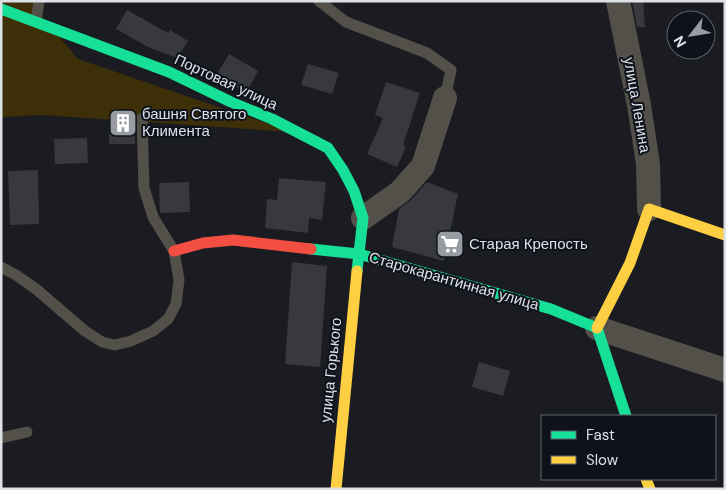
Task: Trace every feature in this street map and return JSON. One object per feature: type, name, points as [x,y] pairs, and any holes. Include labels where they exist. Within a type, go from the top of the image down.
[{"type":"street","name":"улица Ленина","points":[[618,1],[648,164],[649,209]]},
{"type":"street","name":"Портовая улица","points":[[1,8],[169,72],[230,102],[272,119],[328,148],[354,191],[363,218],[359,254]]},
{"type":"street","points":[[363,218],[400,192],[423,166],[445,98]]},
{"type":"street","points":[[626,415],[597,328],[630,263],[649,209],[723,234]]},
{"type":"street","name":"Старокарантинная улица","points":[[174,251],[203,243],[233,240],[359,254],[551,309],[597,328],[725,370]]},
{"type":"street","name":"улица Горького","points":[[336,489],[359,254]]},
{"type":"lane","points":[[36,22],[39,1]]},
{"type":"lane","points":[[318,1],[346,22],[427,53],[451,70],[445,98]]},
{"type":"lane","points":[[1,267],[36,289],[84,331],[102,342],[115,344],[131,341],[153,331],[168,319],[176,304],[179,280],[174,251],[153,217],[144,188],[141,153],[142,118]]},
{"type":"lane","points":[[1,438],[27,432]]},
{"type":"shaded area","points":[[1,1],[36,1],[35,8],[78,59],[292,132],[42,115],[1,117]]},
{"type":"building","points":[[632,1],[643,1],[645,27],[637,27]]},
{"type":"building","points":[[127,10],[168,33],[170,30],[188,41],[177,58],[150,48],[116,29]]},
{"type":"building","points":[[229,54],[258,71],[247,92],[215,77]]},
{"type":"building","points":[[308,64],[339,73],[332,94],[301,85]]},
{"type":"building","points":[[386,82],[420,93],[403,145],[406,147],[397,167],[367,154],[383,118],[375,115]]},
{"type":"building","name":"башня Святого Климента","points":[[110,114],[135,115],[135,144],[109,144]]},
{"type":"building","points":[[87,138],[88,163],[55,164],[54,139]]},
{"type":"building","points":[[38,170],[39,224],[10,225],[8,171]]},
{"type":"building","points":[[279,178],[326,182],[322,220],[309,218],[308,233],[265,228],[267,199],[277,200]]},
{"type":"building","points":[[189,182],[190,212],[160,213],[159,183]]},
{"type":"building","points":[[427,182],[458,194],[444,261],[392,247],[399,209],[410,201]]},
{"type":"building","points":[[292,262],[327,266],[320,367],[285,364]]},
{"type":"building","points":[[479,362],[510,371],[503,396],[472,387]]},
{"type":"traffic: fast","points":[[1,9],[169,72],[231,102],[272,119],[328,148],[354,191],[363,218],[357,271]]},
{"type":"traffic: fast","points":[[311,249],[359,254],[551,309],[597,328]]},
{"type":"traffic: fast","points":[[597,328],[626,415]]},
{"type":"traffic: slow","points":[[597,328],[630,263],[649,209],[725,235]]},
{"type":"traffic: slow","points":[[336,489],[357,271]]},
{"type":"traffic: slow","points":[[646,480],[650,489]]},
{"type":"traffic: jam","points":[[174,251],[203,243],[233,240],[311,249]]},
{"type":"place","name":"башня Святого Климента","points":[[123,123]]},
{"type":"place","name":"Старая Крепость","points":[[450,244]]}]
